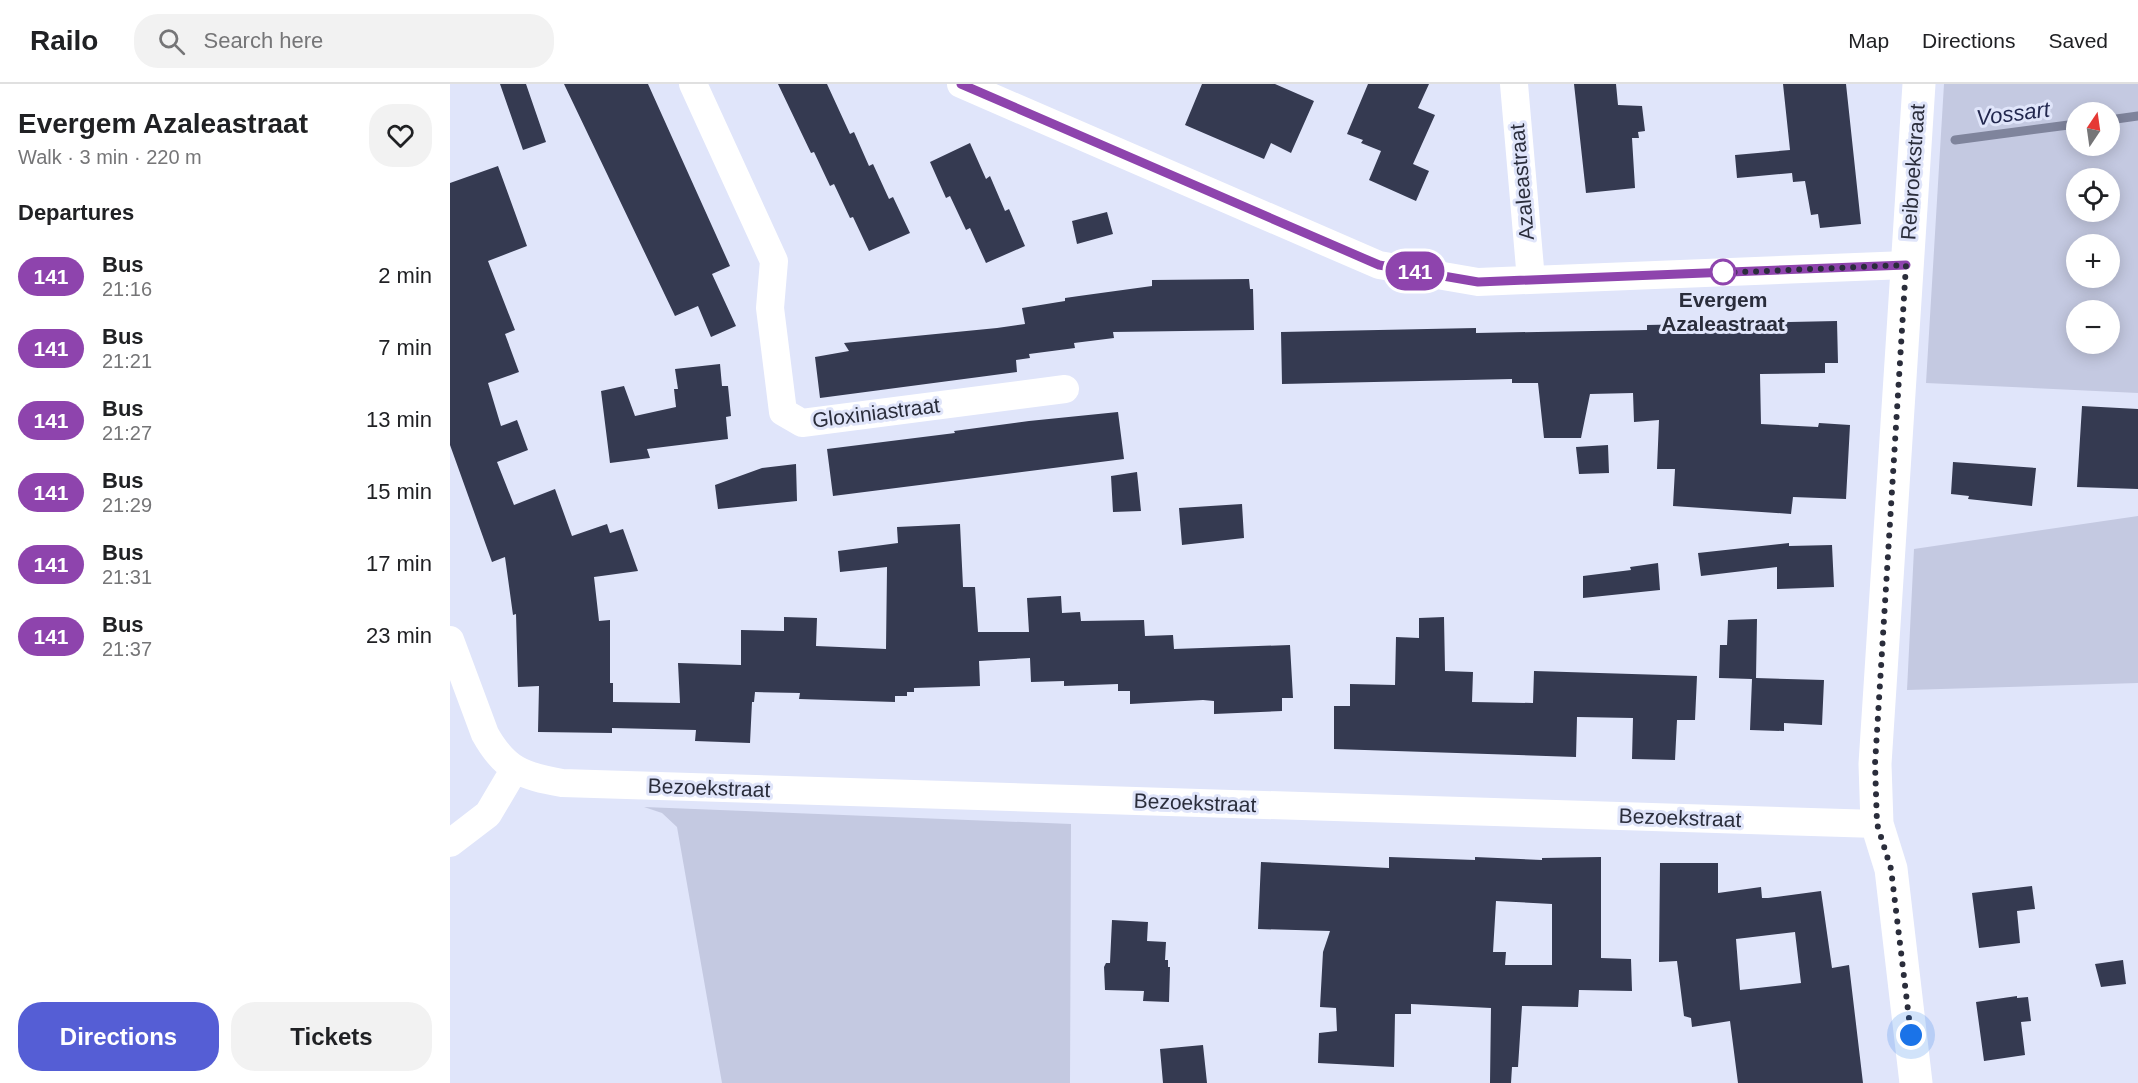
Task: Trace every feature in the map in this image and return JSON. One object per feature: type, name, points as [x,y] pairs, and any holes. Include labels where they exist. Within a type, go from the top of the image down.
[{"type":"street","name":"Gloxiniastraat","points":[[693,84],[774,261],[770,309],[783,412],[802,423],[1065,389]]},
{"type":"street","points":[[961,84],[995,91],[1379,265],[1478,282],[1906,265]]},
{"type":"street","name":"Azaleastraat","points":[[1514,84],[1530,280]]},
{"type":"street","name":"Reibroekstraat","points":[[1916,1083],[1891,869],[1877,824],[1875,764],[1919,84]]},
{"type":"street","points":[[450,640],[485,734],[492,748],[514,770],[488,814],[450,843]]},
{"type":"street","name":"Bezoekstraat","points":[[514,770],[562,783],[1877,824]]},
{"type":"shaded area","points":[[1944,84],[2138,84],[2138,393],[1926,383]]},
{"type":"shaded area","points":[[2138,516],[2138,683],[1907,690],[1914,549]]},
{"type":"shaded area","points":[[644,807],[1071,824],[1070,1083],[722,1083],[677,827],[662,813]]},
{"type":"building","points":[[500,84],[526,84],[546,142],[523,150]]},
{"type":"building","points":[[564,84],[648,84],[730,266],[712,274],[736,326],[711,337],[698,306],[675,316]]},
{"type":"building","points":[[778,84],[827,84],[850,134],[854,132],[869,166],[873,164],[889,199],[893,197],[910,233],[869,251],[834,184],[830,186],[814,152],[811,153]]},
{"type":"building","points":[[1202,84],[1275,84],[1314,101],[1291,153],[1271,143],[1264,159],[1185,125]]},
{"type":"building","points":[[1368,84],[1429,84],[1418,108],[1435,115],[1413,164],[1429,171],[1416,201],[1369,180],[1381,151],[1347,134]]},
{"type":"building","points":[[1574,84],[1616,84],[1618,105],[1642,106],[1645,131],[1638,132],[1639,138],[1632,138],[1635,188],[1586,193]]},
{"type":"building","points":[[1783,84],[1846,84],[1861,224],[1820,228],[1818,214],[1811,215],[1805,181],[1793,182],[1792,173],[1737,178],[1735,155],[1790,150]]},
{"type":"building","points":[[970,143],[986,179],[990,176],[1005,211],[1009,209],[1025,246],[986,263],[970,228],[966,230],[950,196],[946,198],[930,162]]},
{"type":"building","points":[[498,166],[527,246],[488,261],[515,330],[505,334],[519,372],[488,383],[501,426],[517,420],[528,450],[497,462],[514,505],[555,489],[572,536],[607,524],[610,533],[623,529],[638,571],[594,577],[599,621],[610,620],[610,683],[613,683],[613,702],[680,703],[678,663],[741,665],[741,630],[784,631],[784,617],[817,618],[816,646],[886,649],[887,567],[840,572],[838,551],[898,543],[897,527],[960,524],[963,587],[975,587],[978,632],[1029,632],[1027,598],[1061,596],[1062,613],[1080,612],[1081,621],[1144,620],[1145,636],[1173,635],[1174,649],[1290,645],[1293,698],[1282,698],[1282,711],[1214,714],[1214,701],[1130,704],[1130,691],[1118,691],[1118,684],[1064,686],[1064,681],[1031,682],[1030,658],[979,661],[980,686],[914,688],[914,692],[907,692],[907,696],[895,696],[895,702],[799,699],[800,693],[755,692],[754,702],[752,702],[750,743],[695,741],[696,730],[612,728],[612,733],[538,732],[539,686],[518,687],[516,614],[513,615],[505,557],[492,562],[450,445],[450,183]]},
{"type":"building","points":[[1107,212],[1113,234],[1077,244],[1072,221]]},
{"type":"building","points":[[1249,279],[1250,289],[1253,289],[1254,330],[1113,332],[1114,338],[1074,343],[1075,348],[1029,354],[1030,358],[1016,360],[1017,372],[820,398],[815,357],[849,351],[844,343],[1025,324],[1022,308],[1065,301],[1065,298],[1152,286],[1152,280]]},
{"type":"building","points":[[1837,321],[1838,363],[1825,363],[1825,373],[1760,374],[1761,424],[1818,427],[1819,423],[1850,425],[1846,499],[1793,497],[1791,514],[1673,506],[1675,469],[1657,469],[1659,420],[1634,422],[1633,393],[1590,394],[1581,438],[1544,438],[1538,383],[1512,383],[1512,379],[1282,384],[1281,332],[1476,328],[1476,333],[1647,330],[1647,325]]},
{"type":"building","points":[[720,364],[722,386],[728,386],[731,416],[726,417],[728,439],[647,449],[650,458],[610,463],[601,391],[624,386],[635,416],[676,407],[674,389],[678,389],[675,369]]},
{"type":"building","points":[[2082,406],[2138,409],[2138,489],[2077,487]]},
{"type":"building","points":[[1118,412],[1124,459],[833,496],[827,449],[1029,421]]},
{"type":"building","points":[[1608,445],[1609,473],[1579,474],[1576,447]]},
{"type":"building","points":[[1953,462],[2036,468],[2032,506],[1968,499],[1969,496],[1951,494]]},
{"type":"building","points":[[796,464],[797,501],[718,509],[715,485],[762,468]]},
{"type":"building","points":[[1137,472],[1141,511],[1113,512],[1111,476]]},
{"type":"building","points":[[1242,504],[1244,538],[1182,545],[1179,508]]},
{"type":"building","points":[[1789,543],[1789,546],[1832,545],[1834,587],[1777,589],[1777,567],[1701,576],[1698,553]]},
{"type":"building","points":[[1658,563],[1660,590],[1583,598],[1583,576],[1631,570],[1630,567]]},
{"type":"building","points":[[1444,617],[1445,671],[1473,672],[1472,702],[1533,703],[1534,671],[1697,676],[1695,720],[1677,720],[1675,760],[1632,759],[1633,718],[1577,717],[1576,757],[1334,749],[1334,706],[1350,706],[1350,684],[1395,685],[1396,637],[1419,638],[1419,618]]},
{"type":"building","points":[[1757,619],[1756,678],[1824,680],[1822,725],[1784,723],[1784,731],[1750,730],[1752,679],[1719,678],[1720,645],[1727,645],[1728,620]]},
{"type":"building","points":[[1389,857],[1542,860],[1542,858],[1601,857],[1601,958],[1631,959],[1632,991],[1579,990],[1578,1007],[1522,1006],[1518,1067],[1512,1067],[1511,1083],[1490,1083],[1491,1008],[1411,1004],[1411,1014],[1395,1014],[1394,1067],[1318,1063],[1319,1033],[1337,1031],[1336,1008],[1320,1007],[1323,952],[1330,931],[1258,929],[1261,862],[1389,868]],"holes":[[[1496,901],[1552,904],[1552,965],[1505,965],[1506,952],[1493,952]]]},
{"type":"building","points":[[1660,863],[1718,863],[1718,893],[1761,887],[1762,898],[1768,898],[1821,891],[1832,968],[1849,965],[1863,1083],[1738,1083],[1730,1021],[1692,1027],[1691,1018],[1684,1016],[1677,961],[1659,962]],"holes":[[[1795,932],[1801,983],[1740,990],[1736,939]]]},
{"type":"building","points":[[2032,886],[2035,909],[2017,911],[2020,943],[1979,948],[1972,893]]},
{"type":"building","points":[[1112,920],[1148,922],[1147,941],[1166,942],[1165,960],[1168,960],[1168,967],[1170,967],[1169,1002],[1143,1001],[1144,991],[1105,990],[1104,967],[1106,963],[1110,963]]},
{"type":"building","points":[[2123,960],[2126,984],[2101,987],[2095,964]]},
{"type":"building","points":[[2017,996],[2017,998],[2028,997],[2031,1021],[2021,1022],[2025,1055],[1984,1061],[1976,1002]]},
{"type":"building","points":[[1203,1045],[1207,1083],[1163,1083],[1160,1049]]},
{"type":"waterway","name":"Vossart","points":[[2120,118],[2138,116]]},
{"type":"waterway","name":"Vossart","points":[[1955,140],[2066,125]]},
{"type":"bus line","name":"141","points":[[961,84],[1379,265],[1478,282],[1906,265]]},
{"type":"place","name":"Evergem Azaleastraat","points":[[1723,272]]},
{"type":"route","points":[[1723,272],[1718,273],[1906,265],[1875,764],[1877,824],[1891,869],[1911,1035]]}]
